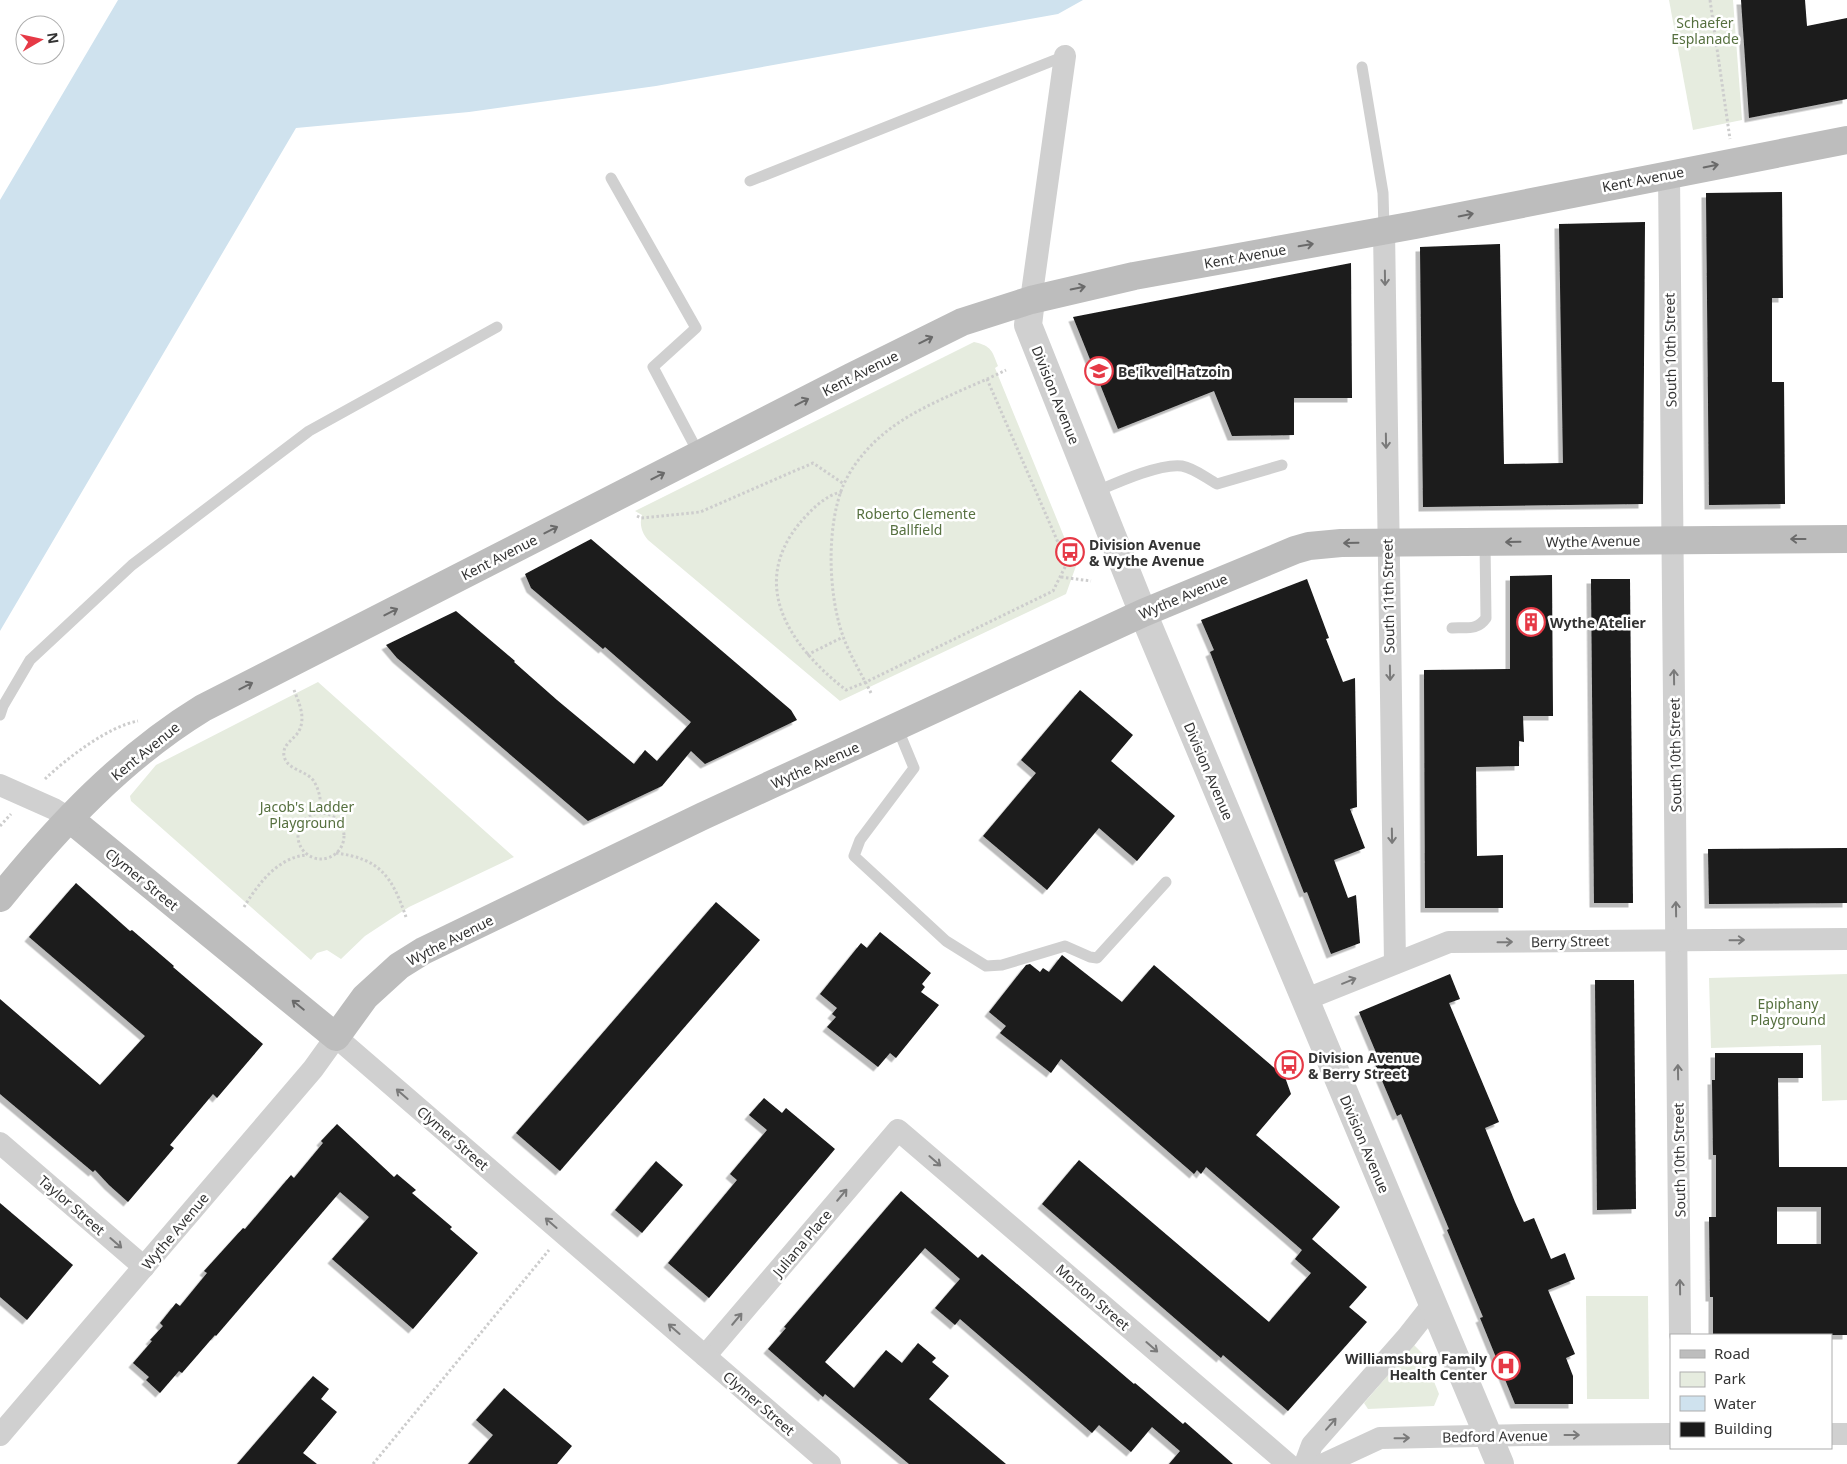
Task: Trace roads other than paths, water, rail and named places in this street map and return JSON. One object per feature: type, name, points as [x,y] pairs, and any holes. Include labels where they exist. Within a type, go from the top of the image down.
[{"type":"main road","name":"Kent Avenue","points":[[0,898],[35,855],[62,814],[112,776],[162,734],[203,708],[699,454],[962,322],[1031,300],[1134,276],[1384,230],[1847,140]]},
{"type":"main road","name":"Wythe Avenue","points":[[336,1037],[365,997],[399,966],[424,952],[678,828],[1142,613],[1266,561],[1309,546],[1387,542],[1847,539]]},
{"type":"main road","name":"Clymer Street","points":[[62,814],[336,1037]]},
{"type":"street","name":"Division Avenue","points":[[1065,56],[1028,325],[1142,613],[1500,1464]]},
{"type":"street","name":"South 10th Street","points":[[1669,174],[1680,1334]]},
{"type":"street","name":"South 11th Street","points":[[1384,230],[1387,542],[1395,963]]},
{"type":"street","points":[[0,785],[62,814]]},
{"type":"street","name":"Berry Street","points":[[1304,1000],[1449,942],[1847,939]]},
{"type":"street","name":"Clymer Street","points":[[336,1037],[830,1464]]},
{"type":"street","name":"Wythe Avenue","points":[[0,1435],[313,1069],[336,1037]]},
{"type":"street","name":"Juliana Place","points":[[705,1356],[898,1130]]},
{"type":"street","name":"Morton Street","points":[[898,1130],[1288,1464]]},
{"type":"street","name":"Taylor Street","points":[[0,1143],[144,1267]]},
{"type":"street","points":[[1305,1464],[1312,1446],[1407,1337],[1432,1304]]},
{"type":"street","name":"Bedford Avenue","points":[[1324,1464],[1380,1438],[1670,1434]]},
{"type":"street","points":[[1832,1434],[1847,1434]]},
{"type":"lane","points":[[750,181],[1065,56]]},
{"type":"lane","points":[[1362,67],[1383,193],[1384,230]]},
{"type":"lane","points":[[611,178],[696,328],[653,367],[699,454]]},
{"type":"lane","points":[[0,715],[3,706],[30,660],[132,565],[309,431],[496,327]]},
{"type":"lane","points":[[1095,492],[1168,466],[1182,466],[1194,470],[1217,484],[1282,465]]},
{"type":"lane","points":[[1452,628],[1476,627],[1481,625],[1486,618],[1485,542]]},
{"type":"lane","points":[[898,727],[914,768],[860,840],[854,856],[946,941],[986,966],[1002,966],[1065,946],[1090,957],[1098,958],[1166,882]]},
{"type":"water","points":[[118,0],[1083,0],[1058,14],[656,86],[469,112],[296,128],[0,631],[0,200]]},
{"type":"place","name":"Be'ikvei Hatzoin","points":[[1099,371]]},
{"type":"place","name":"Division Avenue & Wythe Avenue","points":[[1070,552]]},
{"type":"place","name":"Wythe Atelier","points":[[1531,622]]},
{"type":"place","name":"Division Avenue & Berry Street","points":[[1289,1065]]},
{"type":"place","name":"Williamsburg Family Health Center","points":[[1506,1366]]},
{"type":"park label","name":"Schaefer Esplanade","points":[[1705,30]]},
{"type":"park label","name":"Roberto Clemente Ballfield","points":[[916,522]]},
{"type":"park label","name":"Jacob's Ladder Playground","points":[[307,814]]},
{"type":"park label","name":"Epiphany Playground","points":[[1788,1012]]}]
